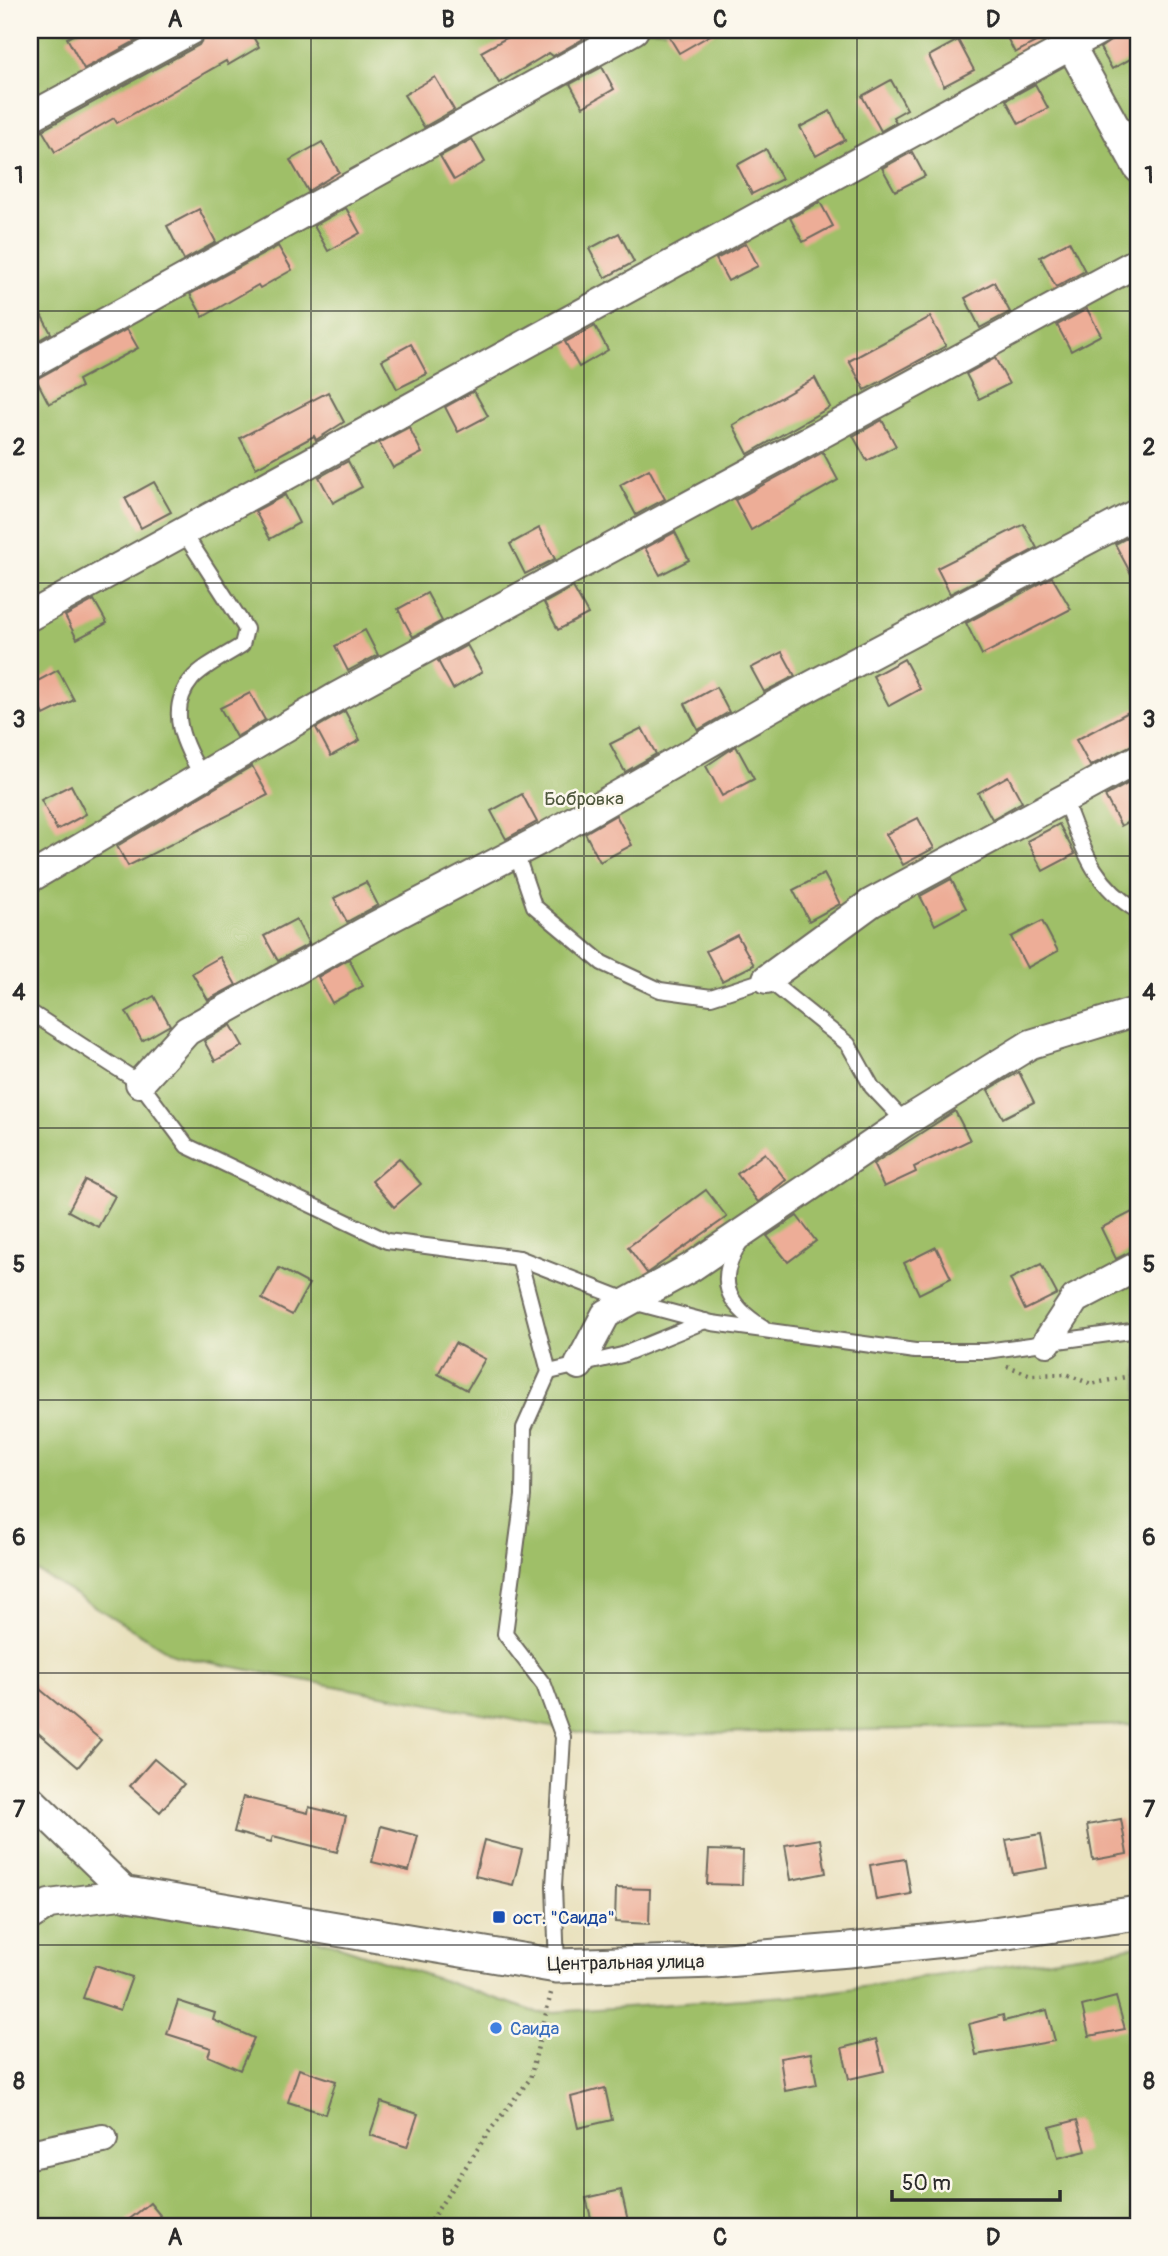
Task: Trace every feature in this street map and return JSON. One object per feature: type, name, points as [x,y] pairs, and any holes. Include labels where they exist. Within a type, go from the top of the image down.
[{"type":"street","points":[[30,117],[191,30]]},
{"type":"street","points":[[30,364],[634,30]]},
{"type":"street","points":[[30,616],[184,533],[1066,38],[1099,30]]},
{"type":"street","points":[[1066,38],[1138,168]]},
{"type":"street","points":[[30,878],[338,696],[1138,262]]},
{"type":"street","points":[[140,1083],[187,1031],[516,853],[775,705],[1138,513]]},
{"type":"street","points":[[767,979],[871,903],[1138,759]]},
{"type":"street","points":[[579,1364],[606,1314],[690,1268],[905,1122],[1031,1044],[1138,1011]]},
{"type":"street","points":[[1047,1342],[1075,1299],[1138,1266]]},
{"type":"street","points":[[30,1799],[128,1894]]},
{"type":"street","points":[[30,1916],[49,1904],[128,1894]]},
{"type":"street","name":"Центральная улица","points":[[128,1894],[557,1966],[714,1961],[849,1950],[973,1937],[1138,1913]]},
{"type":"street","points":[[30,2154],[103,2139]]},
{"type":"lane","points":[[184,533],[246,629],[242,645],[192,679],[177,710],[183,742],[202,776]]},
{"type":"lane","points":[[1064,799],[1084,851],[1111,894],[1138,911]]},
{"type":"lane","points":[[516,853],[534,906],[602,963],[660,990],[711,997],[767,979],[848,1044],[872,1087],[905,1122]]},
{"type":"lane","points":[[30,1012],[140,1083],[187,1146],[387,1241],[519,1258],[629,1301],[705,1321],[915,1351],[962,1350],[1047,1342],[1138,1330]]},
{"type":"lane","points":[[752,1226],[732,1255],[726,1291],[740,1313],[768,1330]]},
{"type":"lane","points":[[519,1258],[550,1372],[524,1428],[523,1496],[505,1634],[544,1685],[563,1737],[554,1886],[557,1966]]},
{"type":"lane","points":[[550,1372],[622,1355],[705,1321]]},
{"type":"path","points":[[962,1350],[1031,1374],[1066,1374],[1091,1384],[1130,1376],[1138,1379]]},
{"type":"path","points":[[427,2226],[488,2133],[530,2079],[557,1966]]},
{"type":"green space","name":"Бобровка","points":[[30,30],[1138,30],[1138,1725],[594,1735],[176,1656],[30,1567]]},
{"type":"green space","points":[[30,1799],[128,1894],[331,1943],[539,2013],[815,1994],[1138,1946],[1138,2226],[30,2226]]},
{"type":"building","points":[[82,30],[156,30],[84,69],[67,38]]},
{"type":"building","points":[[208,30],[249,30],[259,47],[228,65],[226,61],[117,123],[114,118],[55,152],[42,130],[199,45]]},
{"type":"building","points":[[521,30],[577,30],[583,39],[553,56],[549,53],[499,83],[481,52]]},
{"type":"building","points":[[665,30],[719,30],[679,53]]},
{"type":"building","points":[[1003,30],[1045,30],[1047,36],[1015,53]]},
{"type":"building","points":[[1116,30],[1128,30],[1138,55],[1112,69],[1100,48],[1113,39]]},
{"type":"building","points":[[958,40],[974,70],[944,86],[929,56]]},
{"type":"building","points":[[602,67],[614,89],[583,107],[570,84]]},
{"type":"building","points":[[435,77],[454,110],[424,127],[404,95]]},
{"type":"building","points":[[891,80],[907,109],[893,117],[896,122],[881,131],[862,96]]},
{"type":"building","points":[[1035,84],[1048,108],[1019,124],[1006,100]]},
{"type":"building","points":[[830,111],[845,140],[816,156],[800,127]]},
{"type":"building","points":[[472,139],[485,162],[454,180],[440,156]]},
{"type":"building","points":[[322,142],[339,172],[308,191],[290,160]]},
{"type":"building","points":[[766,149],[782,179],[752,194],[737,165]]},
{"type":"building","points":[[912,152],[925,176],[895,191],[882,168]]},
{"type":"building","points":[[820,202],[833,226],[803,242],[790,218]]},
{"type":"building","points":[[346,208],[360,233],[328,251],[314,226]]},
{"type":"building","points":[[199,209],[216,242],[184,260],[167,226]]},
{"type":"building","points":[[619,233],[634,262],[605,278],[589,249]]},
{"type":"building","points":[[1069,241],[1085,271],[1056,287],[1040,257]]},
{"type":"building","points":[[746,243],[758,266],[728,281],[716,259]]},
{"type":"building","points":[[278,246],[292,270],[260,288],[258,285],[203,317],[190,294]]},
{"type":"building","points":[[994,282],[1010,312],[980,328],[965,298]]},
{"type":"building","points":[[30,294],[51,333],[30,345]]},
{"type":"building","points":[[1087,309],[1101,335],[1071,351],[1057,325]]},
{"type":"building","points":[[930,317],[946,346],[865,390],[849,361]]},
{"type":"building","points":[[595,326],[608,350],[579,367],[565,342]]},
{"type":"building","points":[[127,329],[138,348],[78,380],[81,387],[49,404],[36,379]]},
{"type":"building","points":[[411,344],[427,374],[397,389],[382,360]]},
{"type":"building","points":[[995,358],[1009,384],[979,399],[966,374]]},
{"type":"building","points":[[815,378],[830,407],[748,454],[733,425]]},
{"type":"building","points":[[474,391],[488,416],[458,432],[445,407]]},
{"type":"building","points":[[328,392],[344,422],[316,440],[314,436],[256,468],[240,438]]},
{"type":"building","points":[[882,420],[896,446],[867,461],[853,436]]},
{"type":"building","points":[[409,427],[422,453],[393,468],[379,443]]},
{"type":"building","points":[[823,452],[838,480],[751,530],[735,500]]},
{"type":"building","points":[[348,461],[362,487],[333,503],[319,477]]},
{"type":"building","points":[[649,469],[665,499],[636,515],[620,485]]},
{"type":"building","points":[[154,482],[171,512],[141,528],[125,498]]},
{"type":"building","points":[[285,495],[299,523],[270,539],[255,511]]},
{"type":"building","points":[[1024,524],[1037,548],[950,594],[937,568]]},
{"type":"building","points":[[539,528],[555,559],[525,574],[510,544]]},
{"type":"building","points":[[675,532],[689,560],[660,575],[645,548]]},
{"type":"building","points":[[1138,532],[1138,587],[1115,544]]},
{"type":"building","points":[[1052,577],[1071,609],[982,655],[966,623]]},
{"type":"building","points":[[573,587],[588,614],[558,630],[544,603]]},
{"type":"building","points":[[427,593],[442,621],[413,637],[398,609]]},
{"type":"building","points":[[94,600],[107,623],[77,639],[65,616]]},
{"type":"building","points":[[365,630],[378,655],[348,671],[335,646]]},
{"type":"building","points":[[467,645],[482,672],[453,689],[438,661]]},
{"type":"building","points":[[782,652],[795,676],[764,692],[751,668]]},
{"type":"building","points":[[904,659],[920,689],[889,706],[873,676]]},
{"type":"building","points":[[58,670],[74,700],[44,715],[30,685]]},
{"type":"building","points":[[716,687],[729,712],[698,730],[685,704]]},
{"type":"building","points":[[250,693],[265,720],[236,737],[220,708]]},
{"type":"building","points":[[1138,707],[1138,742],[1090,766],[1076,740]]},
{"type":"building","points":[[345,711],[360,740],[331,756],[316,728]]},
{"type":"building","points":[[642,728],[656,754],[625,772],[610,744]]},
{"type":"building","points":[[736,746],[754,779],[722,796],[706,766]]},
{"type":"building","points":[[252,766],[268,795],[128,866],[117,846]]},
{"type":"building","points":[[1008,776],[1022,802],[992,819],[978,793]]},
{"type":"building","points":[[1136,779],[1138,817],[1121,826],[1105,796]]},
{"type":"building","points":[[71,785],[86,814],[57,830],[41,800]]},
{"type":"building","points":[[522,794],[537,822],[506,839],[491,811]]},
{"type":"building","points":[[616,815],[632,845],[600,862],[585,833]]},
{"type":"building","points":[[918,818],[934,848],[903,865],[886,834]]},
{"type":"building","points":[[1059,824],[1075,854],[1043,871],[1027,841]]},
{"type":"building","points":[[824,874],[840,904],[809,921],[793,890]]},
{"type":"building","points":[[951,879],[966,908],[935,925],[920,896]]},
{"type":"building","points":[[366,882],[378,905],[347,922],[334,898]]},
{"type":"building","points":[[296,919],[309,944],[278,961],[264,936]]},
{"type":"building","points":[[1042,921],[1058,951],[1027,968],[1011,937]]},
{"type":"building","points":[[737,935],[754,965],[722,981],[706,951]]},
{"type":"building","points":[[220,957],[236,985],[208,1000],[192,973]]},
{"type":"building","points":[[349,959],[363,986],[332,1003],[318,977]]},
{"type":"building","points":[[154,996],[170,1025],[142,1041],[126,1012]]},
{"type":"building","points":[[231,1025],[243,1046],[215,1061],[204,1041]]},
{"type":"building","points":[[1019,1072],[1034,1102],[1003,1118],[988,1090]]},
{"type":"building","points":[[955,1111],[970,1140],[914,1167],[916,1172],[884,1187],[873,1164]]},
{"type":"building","points":[[765,1153],[786,1180],[758,1202],[737,1174]]},
{"type":"building","points":[[399,1158],[421,1184],[394,1207],[372,1181]]},
{"type":"building","points":[[85,1180],[115,1196],[98,1227],[68,1211]]},
{"type":"building","points":[[706,1190],[727,1217],[647,1273],[628,1247]]},
{"type":"building","points":[[1132,1212],[1138,1224],[1138,1248],[1116,1259],[1101,1228]]},
{"type":"building","points":[[797,1216],[816,1241],[788,1262],[767,1236]]},
{"type":"building","points":[[936,1247],[951,1278],[919,1294],[904,1263]]},
{"type":"building","points":[[1041,1264],[1057,1294],[1025,1310],[1010,1279]]},
{"type":"building","points":[[279,1268],[309,1284],[292,1315],[262,1299]]},
{"type":"building","points":[[455,1343],[485,1359],[467,1390],[438,1374]]},
{"type":"building","points":[[30,1681],[101,1740],[78,1767],[30,1726]]},
{"type":"building","points":[[154,1759],[184,1784],[160,1812],[130,1786]]},
{"type":"building","points":[[243,1797],[308,1813],[309,1807],[346,1816],[337,1852],[273,1836],[271,1842],[234,1832]]},
{"type":"building","points":[[1121,1819],[1127,1854],[1093,1860],[1087,1825]]},
{"type":"building","points":[[381,1826],[418,1836],[409,1871],[372,1862]]},
{"type":"building","points":[[1041,1834],[1047,1868],[1013,1874],[1006,1840]]},
{"type":"building","points":[[820,1839],[826,1873],[791,1880],[785,1845]]},
{"type":"building","points":[[484,1840],[522,1850],[513,1885],[475,1876]]},
{"type":"building","points":[[709,1850],[743,1851],[742,1885],[707,1884]]},
{"type":"building","points":[[905,1859],[911,1894],[876,1900],[870,1865]]},
{"type":"building","points":[[616,1888],[650,1889],[649,1924],[615,1922]]},
{"type":"building","points":[[95,1965],[132,1977],[120,2010],[83,1998]]},
{"type":"building","points":[[1116,1997],[1125,2029],[1089,2036],[1082,2006]]},
{"type":"building","points":[[178,2001],[215,2013],[213,2020],[254,2038],[240,2070],[208,2056],[211,2048],[167,2034]]},
{"type":"building","points":[[1047,2010],[1055,2041],[976,2055],[969,2024],[1003,2015],[1004,2021]]},
{"type":"building","points":[[876,2039],[884,2071],[849,2079],[842,2048]]},
{"type":"building","points":[[811,2053],[817,2085],[785,2091],[780,2058]]},
{"type":"building","points":[[299,2069],[336,2081],[325,2114],[288,2102]]},
{"type":"building","points":[[605,2088],[612,2120],[578,2128],[571,2097]]},
{"type":"building","points":[[381,2102],[418,2114],[407,2147],[370,2135]]},
{"type":"building","points":[[1077,2120],[1086,2151],[1058,2158],[1050,2127]]},
{"type":"building","points":[[621,2190],[628,2221],[593,2226],[586,2198]]},
{"type":"building","points":[[150,2203],[169,2226],[121,2226]]},
{"type":"place","name":"ост. \"Саида\"","points":[[499,1917]]},
{"type":"place","name":"Саида","points":[[496,2028]]}]
